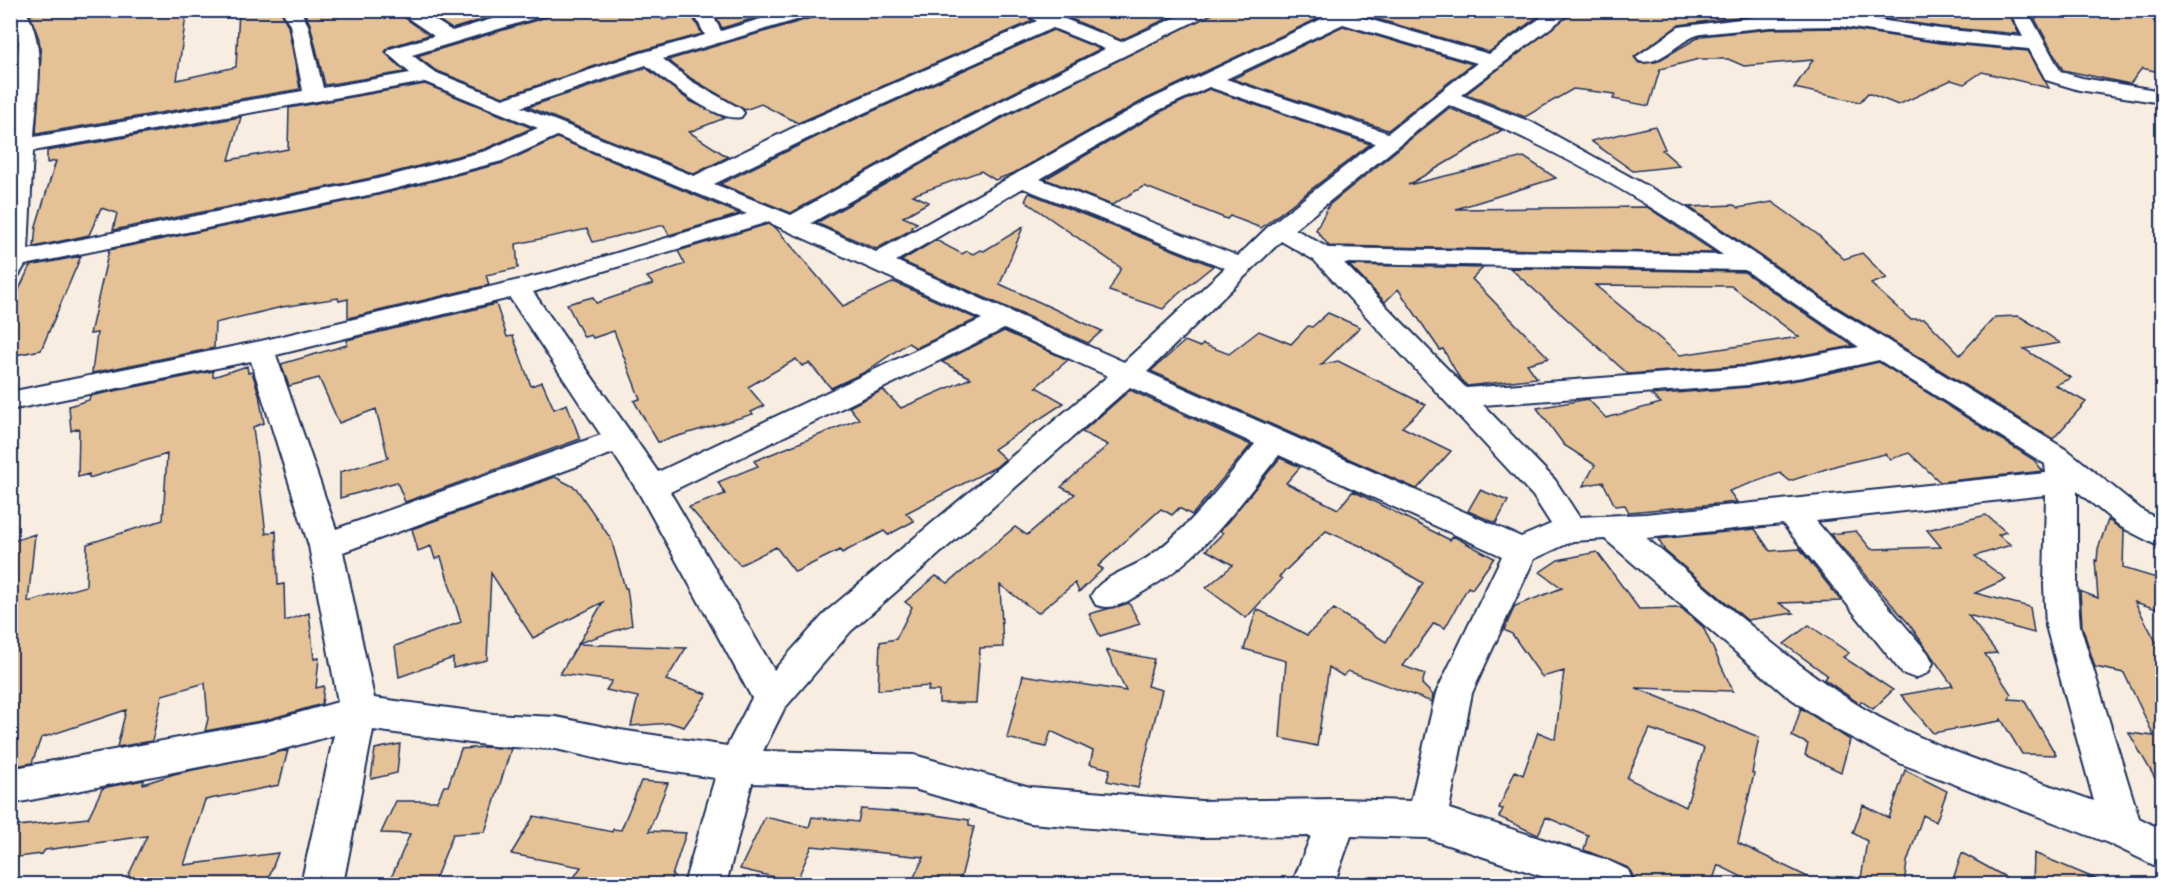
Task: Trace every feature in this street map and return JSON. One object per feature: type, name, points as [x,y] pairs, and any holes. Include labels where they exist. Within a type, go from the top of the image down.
[{"type":"street","points":[[291,10],[299,25],[314,94]]},
{"type":"street","points":[[405,10],[449,37]]},
{"type":"street","points":[[543,10],[397,53],[427,76],[782,219],[1521,551]]},
{"type":"street","points":[[701,10],[715,37]]},
{"type":"street","points":[[503,106],[648,57],[811,10]]},
{"type":"street","points":[[1028,10],[1122,49]]},
{"type":"street","points":[[10,401],[261,350],[560,278],[782,219],[1070,73],[1209,10]]},
{"type":"street","points":[[1318,10],[1492,61]]},
{"type":"street","points":[[705,885],[738,765],[752,731],[771,698],[839,621],[1128,374],[1279,230],[1492,61],[1565,10]]},
{"type":"street","points":[[2018,10],[2053,76],[2079,84],[2163,97]]},
{"type":"street","points":[[18,12],[29,42],[18,139],[12,264],[378,186],[494,156],[557,128]]},
{"type":"street","points":[[878,261],[1152,106],[1340,18]]},
{"type":"street","points":[[1646,57],[1686,31],[1701,27],[1800,20],[1873,23],[1940,35],[2037,44]]},
{"type":"street","points":[[696,184],[811,128],[1053,21]]},
{"type":"street","points":[[648,57],[684,85],[734,113]]},
{"type":"street","points":[[18,139],[427,76]]},
{"type":"street","points":[[1206,79],[1391,141]]},
{"type":"street","points":[[1447,97],[1523,127],[1605,170],[1677,212],[1825,314],[1885,350],[2132,519],[2163,536]]},
{"type":"street","points":[[1020,179],[1242,266]]},
{"type":"street","points":[[1279,230],[1323,255],[1544,488],[1560,510],[1569,529]]},
{"type":"street","points":[[1323,255],[1752,263]]},
{"type":"street","points":[[516,287],[618,441],[652,488],[771,698]]},
{"type":"street","points":[[652,488],[1004,319]]},
{"type":"street","points":[[261,350],[325,546],[358,712],[322,885]]},
{"type":"street","points":[[1458,398],[1748,376],[1803,368],[1885,350]]},
{"type":"street","points":[[325,546],[618,441]]},
{"type":"street","points":[[1108,596],[1159,567],[1194,538],[1275,441]]},
{"type":"street","points":[[1428,820],[1444,730],[1454,693],[1521,551],[1569,529],[1613,528],[1791,512],[2061,470]]},
{"type":"street","points":[[2061,470],[2060,598],[2063,626],[2122,830]]},
{"type":"street","points":[[1791,512],[1915,663]]},
{"type":"street","points":[[1613,528],[1796,682],[1850,719],[1916,752],[2122,830],[2163,850]]},
{"type":"street","points":[[10,787],[266,738],[358,712],[493,730],[556,733],[620,747],[738,765],[914,772],[1030,806],[1201,819],[1338,817],[1428,820],[1592,874],[1613,885]]},
{"type":"street","points":[[1313,885],[1338,817]]},
{"type":"building","points":[[48,10],[177,10],[186,16],[177,80],[236,67],[239,10],[280,10],[288,26],[300,89],[36,134],[41,56],[39,39],[30,15]]},
{"type":"building","points":[[303,10],[394,10],[429,35],[389,47],[385,52],[405,72],[325,85],[310,24]]},
{"type":"building","points":[[424,10],[513,10],[452,29]]},
{"type":"building","points":[[554,10],[618,10],[620,14],[656,10],[663,20],[691,14],[702,34],[640,51],[503,97],[435,70],[417,56],[550,16]]},
{"type":"building","points":[[713,10],[781,10],[722,28]]},
{"type":"building","points":[[822,10],[1026,10],[1025,15],[1032,21],[798,123],[761,104],[745,110],[692,79],[668,60],[818,16]]},
{"type":"building","points":[[1050,10],[1185,10],[1121,40]]},
{"type":"building","points":[[1220,10],[1312,10],[1317,19],[1144,100],[1014,173],[995,180],[981,171],[913,195],[929,202],[903,217],[917,223],[911,227],[913,229],[876,249],[816,223],[1006,116]]},
{"type":"building","points":[[1347,10],[1547,10],[1489,52]]},
{"type":"building","points":[[1576,10],[2007,10],[2019,34],[1940,27],[1839,12],[1770,13],[1679,25],[1634,57],[1639,63],[1656,62],[1701,36],[1770,29],[1839,28],[1940,43],[2028,51],[2049,88],[1982,72],[1964,84],[1951,80],[1898,105],[1868,93],[1860,102],[1794,88],[1813,60],[1744,66],[1728,59],[1699,59],[1660,69],[1649,106],[1613,99],[1615,94],[1573,89],[1525,117],[1466,94]]},
{"type":"building","points":[[2030,10],[2148,10],[2155,23],[2163,24],[2163,73],[2142,68],[2130,84],[2063,70]]},
{"type":"building","points":[[10,20],[17,42],[10,122]]},
{"type":"building","points":[[1343,26],[1472,64],[1388,130],[1232,79]]},
{"type":"building","points":[[1053,30],[1100,49],[937,131],[791,213],[720,184],[820,135]]},
{"type":"building","points":[[646,68],[690,101],[725,118],[689,132],[728,157],[694,174],[528,107]]},
{"type":"building","points":[[425,84],[532,128],[485,149],[376,177],[113,230],[117,213],[101,208],[89,235],[34,247],[36,226],[56,161],[47,163],[47,151],[241,117],[229,160],[288,149],[289,108]]},
{"type":"building","points":[[1209,89],[1370,144],[1261,228],[1230,216],[1227,219],[1144,186],[1112,205],[1045,179],[1160,112]]},
{"type":"building","points":[[1449,108],[1502,130],[1408,185],[1524,157],[1556,178],[1456,209],[1647,207],[1716,253],[1329,246],[1316,230],[1329,205]]},
{"type":"building","points":[[1655,126],[1665,149],[1662,150],[1680,166],[1633,171],[1591,141]]},
{"type":"building","points":[[557,138],[740,214],[669,235],[664,225],[593,242],[587,229],[516,244],[518,268],[486,275],[489,285],[348,318],[348,299],[339,301],[338,298],[282,307],[215,323],[214,348],[92,373],[97,333],[90,334],[109,250],[378,195],[503,163]]},
{"type":"building","points":[[1029,193],[1213,266],[1163,309],[1109,291],[1121,268],[1025,201]]},
{"type":"building","points":[[1772,202],[1817,234],[1844,259],[1862,253],[1887,278],[1871,284],[1910,319],[1925,319],[1960,355],[1995,317],[2019,316],[2032,324],[2060,343],[2024,349],[2071,378],[2055,385],[2086,402],[2053,439],[1835,306],[1689,207],[1734,205],[1738,208]]},
{"type":"building","points":[[768,224],[776,228],[843,306],[894,282],[977,319],[916,348],[908,343],[865,372],[831,388],[809,363],[802,366],[796,359],[748,387],[764,406],[751,412],[753,414],[658,442],[634,401],[640,399],[614,331],[593,338],[591,335],[584,337],[567,304],[593,297],[596,303],[653,284],[647,277],[685,264],[678,251]]},
{"type":"building","points":[[1023,227],[1000,284],[1102,331],[1088,343],[901,261],[936,240],[962,254],[967,251],[973,254],[980,250],[984,251]]},
{"type":"building","points":[[81,256],[41,350],[10,356],[10,309],[30,266]]},
{"type":"building","points":[[1349,265],[1483,268],[1472,279],[1549,358],[1527,364],[1537,378],[1467,386],[1459,377],[1443,349],[1440,350],[1398,289],[1385,302]]},
{"type":"building","points":[[1510,268],[1744,272],[1853,346],[1748,365],[1628,374]],"holes":[[[1595,285],[1731,286],[1799,337],[1680,355]]]},
{"type":"building","points":[[496,304],[507,337],[513,336],[531,386],[542,382],[554,409],[567,404],[580,439],[405,502],[397,482],[340,498],[340,472],[388,458],[376,409],[339,423],[319,378],[289,386],[281,364],[347,345],[347,340]]},
{"type":"building","points":[[1328,313],[1360,327],[1321,365],[1338,361],[1426,405],[1402,427],[1451,451],[1417,489],[1151,371],[1185,341],[1200,347],[1203,344],[1229,354],[1259,331],[1291,344],[1308,326],[1312,327]]},
{"type":"building","points":[[1004,331],[1068,360],[1036,387],[1064,403],[994,449],[1005,459],[996,467],[906,513],[914,521],[888,535],[884,531],[842,553],[840,550],[795,572],[776,547],[740,565],[689,507],[725,494],[718,482],[758,466],[754,461],[859,419],[849,407],[883,390],[901,408],[971,378],[942,362]]},
{"type":"building","points":[[1879,362],[2034,460],[2043,471],[1940,482],[1909,453],[1891,459],[1885,454],[1838,465],[1790,481],[1780,473],[1729,491],[1737,502],[1629,512],[1625,505],[1615,506],[1603,482],[1583,486],[1595,465],[1564,445],[1537,408],[1588,399],[1606,418],[1661,403],[1651,395],[1748,387],[1803,379]]},
{"type":"building","points":[[247,366],[248,373],[252,372],[259,394],[264,423],[253,427],[266,534],[276,531],[278,585],[284,584],[285,621],[309,613],[314,659],[319,658],[316,688],[324,686],[322,704],[266,720],[205,731],[208,719],[205,683],[162,695],[152,741],[117,747],[126,710],[41,738],[32,763],[10,767],[10,542],[35,534],[28,602],[86,586],[87,544],[163,520],[167,454],[89,478],[89,474],[78,477],[79,428],[71,431],[69,406],[89,400],[90,396],[213,371],[213,377]]},
{"type":"building","points":[[1130,390],[1251,445],[1192,515],[1179,508],[1172,515],[1161,509],[1098,566],[1103,569],[1079,592],[1075,583],[1038,613],[1000,585],[1003,647],[980,648],[976,703],[939,703],[939,691],[928,691],[929,686],[878,690],[880,642],[896,639],[912,607],[905,602],[936,576],[948,583],[1015,527],[1027,535],[1075,494],[1061,487],[1108,445],[1082,432]]},
{"type":"building","points":[[1280,458],[1300,467],[1286,483],[1338,509],[1353,491],[1450,540],[1453,536],[1494,558],[1472,589],[1468,587],[1445,628],[1434,623],[1403,666],[1425,674],[1422,684],[1433,695],[1432,702],[1348,671],[1343,676],[1329,667],[1317,746],[1280,738],[1286,661],[1244,649],[1257,609],[1307,635],[1334,609],[1386,642],[1423,583],[1363,547],[1326,531],[1279,577],[1282,579],[1246,618],[1206,588],[1233,565],[1206,550],[1223,533],[1220,531]]},
{"type":"building","points":[[555,477],[576,488],[611,539],[625,588],[627,588],[632,625],[579,643],[603,602],[533,638],[491,573],[487,660],[453,668],[453,658],[399,677],[395,646],[461,622],[441,557],[435,559],[431,546],[418,551],[412,529]]},
{"type":"building","points":[[1480,490],[1508,501],[1496,523],[1468,511]]},
{"type":"building","points":[[1986,515],[2006,532],[1998,535],[2011,545],[1975,556],[2006,579],[1975,593],[2030,607],[2034,633],[1968,615],[1997,653],[1985,654],[2011,694],[2009,699],[2024,700],[2056,755],[2022,754],[2001,719],[1933,733],[1901,695],[1953,686],[1909,624],[1830,534],[1856,531],[1871,549],[1941,547],[1927,530]]},
{"type":"building","points":[[2108,520],[2124,531],[2123,568],[2163,580],[2163,611],[2135,602],[2163,655],[2163,792],[2129,733],[2154,736],[2124,673],[2095,667],[2082,626],[2080,591],[2098,598],[2095,560],[2097,561],[2098,549]]},
{"type":"building","points":[[1755,529],[1770,551],[1800,549],[1841,601],[1779,603],[1794,613],[1747,620],[1665,551],[1658,539]]},
{"type":"building","points":[[1597,552],[1639,609],[1681,608],[1703,627],[1733,691],[1636,688],[1759,737],[1752,773],[1754,774],[1738,843],[1824,885],[1758,885],[1718,865],[1711,885],[1647,885],[1634,878],[1629,868],[1584,850],[1588,835],[1546,817],[1538,835],[1499,817],[1503,809],[1499,808],[1515,771],[1523,775],[1538,732],[1555,739],[1564,671],[1542,677],[1512,634],[1504,630],[1515,606],[1562,588],[1540,572],[1558,560]],"holes":[[[1650,729],[1704,748],[1686,807],[1627,778]]]},
{"type":"building","points":[[1129,603],[1140,624],[1100,636],[1089,614]]},
{"type":"building","points":[[1809,625],[1849,653],[1843,657],[1893,690],[1873,709],[1861,701],[1860,704],[1824,679],[1827,675],[1784,644]]},
{"type":"building","points":[[578,644],[686,648],[666,680],[707,694],[684,727],[671,723],[631,726],[638,697],[606,690],[612,681],[560,674]]},
{"type":"building","points":[[1106,650],[1154,659],[1147,686],[1162,690],[1138,788],[1107,781],[1110,769],[1090,764],[1093,751],[1051,731],[1046,747],[1007,738],[1023,675],[1126,691]]},
{"type":"building","points":[[1801,708],[1850,740],[1841,772],[1805,755],[1808,744],[1792,736]]},
{"type":"building","points":[[400,744],[397,773],[371,779],[375,749]]},
{"type":"building","points":[[486,747],[511,749],[485,832],[453,834],[433,885],[388,885],[410,834],[381,833],[396,801],[437,801],[444,786],[448,786],[461,749]]},
{"type":"building","points":[[288,750],[279,785],[205,800],[184,865],[278,853],[266,885],[124,885],[147,836],[45,850],[42,854],[10,858],[10,827],[88,818],[102,789],[107,787],[144,780],[143,784],[174,774]]},
{"type":"building","points":[[1905,770],[1947,791],[1936,822],[1923,815],[1907,862],[1904,885],[1860,885],[1867,841],[1853,833],[1863,805],[1889,818]]},
{"type":"building","points":[[641,781],[668,783],[649,831],[686,833],[669,885],[569,885],[581,867],[511,854],[534,816],[612,832],[613,829],[621,830]]},
{"type":"building","points":[[861,809],[928,814],[969,820],[969,826],[974,827],[959,885],[910,885],[924,857],[812,846],[796,882],[740,869],[765,817],[809,827],[812,817],[858,822]]},
{"type":"building","points":[[1962,853],[2020,885],[1951,885]]},
{"type":"building","points":[[2034,853],[2108,884],[2108,885],[2033,885]]}]
